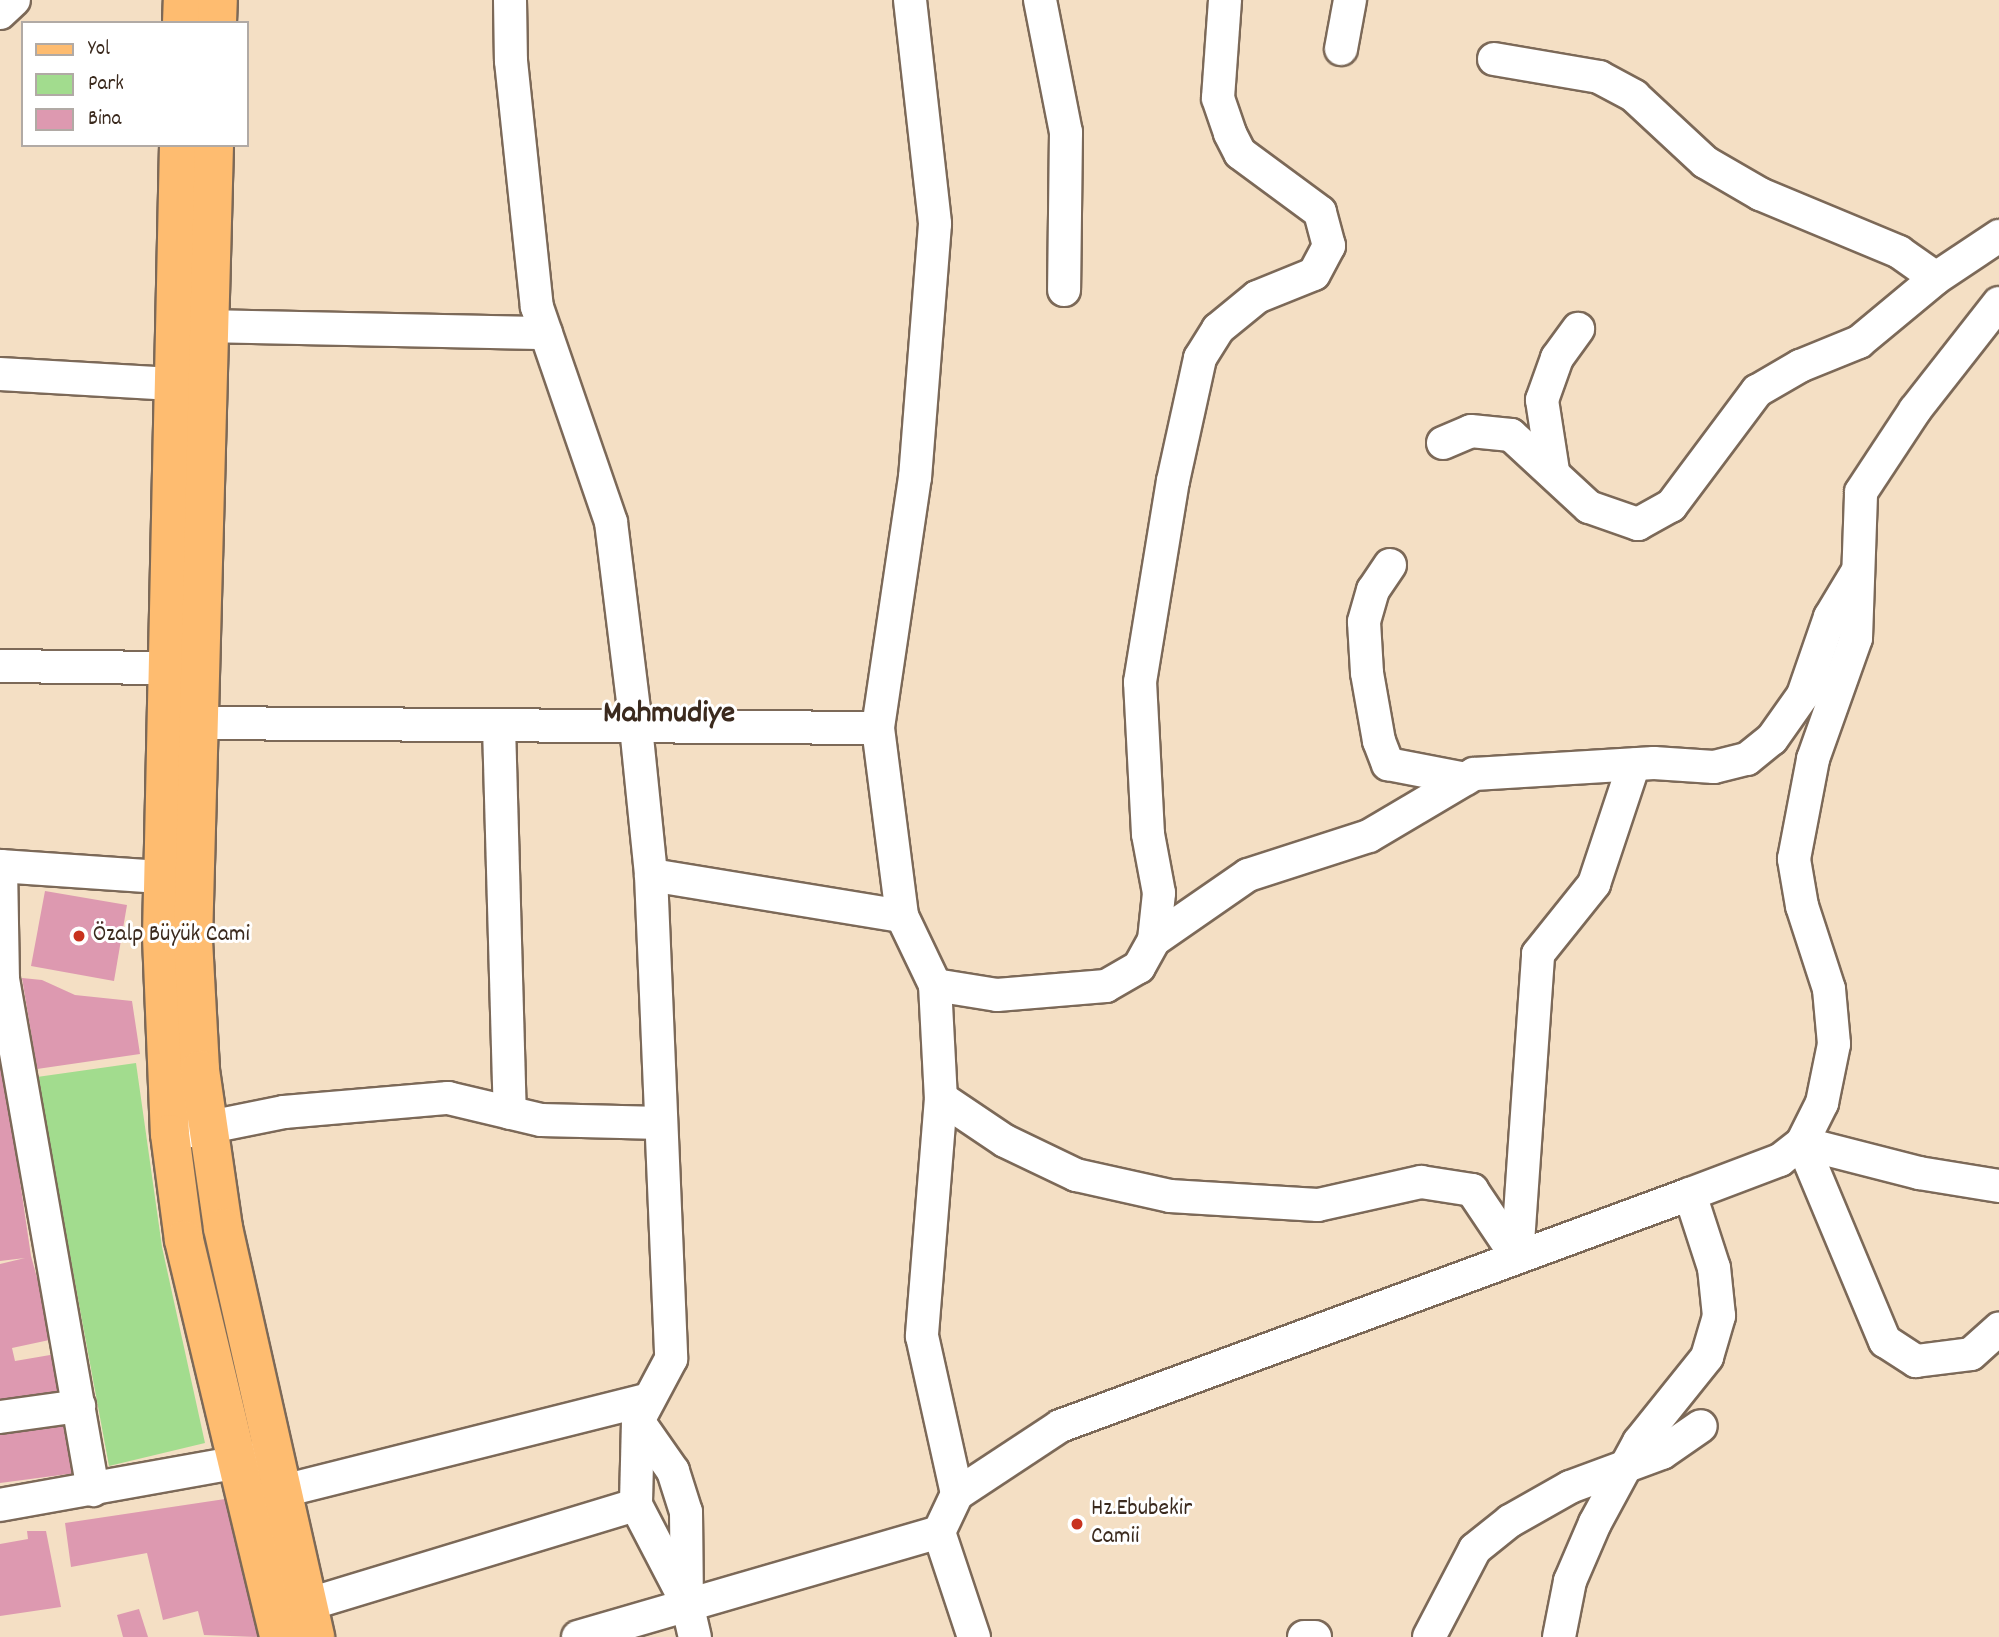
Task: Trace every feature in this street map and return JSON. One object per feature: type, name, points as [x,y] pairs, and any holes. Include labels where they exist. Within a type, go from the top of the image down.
[{"type":"main road","points":[[182,21],[183,0]]},
{"type":"main road","points":[[217,21],[218,0]]},
{"type":"main road","points":[[179,147],[163,877],[170,1134],[184,1240],[234,1463],[279,1637]]},
{"type":"main road","points":[[214,147],[193,940],[208,1129],[223,1228],[311,1621]]},
{"type":"street","points":[[0,13],[14,0]]},
{"type":"street","points":[[510,0],[512,75],[537,307],[611,522],[636,727],[651,875],[671,1359],[643,1410],[636,1505],[687,1603]]},
{"type":"street","points":[[909,0],[935,224],[915,477],[878,728],[901,916],[934,985],[940,1098],[922,1336],[957,1494]]},
{"type":"street","points":[[1040,0],[1066,132],[1064,290]]},
{"type":"street","points":[[934,985],[997,995],[1106,986],[1139,967],[1154,940],[1159,893],[1148,835],[1140,682],[1169,503],[1200,358],[1218,329],[1257,297],[1314,274],[1329,246],[1320,212],[1240,153],[1230,134],[1217,98],[1225,0]]},
{"type":"street","points":[[1340,49],[1350,0]]},
{"type":"street","points":[[1494,58],[1598,77],[1634,96],[1705,162],[1760,194],[1899,252],[1936,278]]},
{"type":"street","points":[[1443,443],[1471,431],[1511,435],[1589,507],[1638,524],[1671,506],[1757,391],[1800,366],[1859,342],[1936,278],[1999,236]]},
{"type":"street","points":[[974,1637],[939,1532],[957,1494],[1060,1426],[1780,1160],[1802,1143],[1822,1103],[1834,1044],[1829,989],[1802,906],[1794,859],[1813,759],[1856,638],[1861,492],[1915,410],[1999,303]]},
{"type":"street","points":[[0,374],[173,384],[208,326],[546,333]]},
{"type":"street","points":[[1553,471],[1542,400],[1557,358],[1577,329]]},
{"type":"street","points":[[1390,565],[1373,590],[1364,622],[1367,673],[1379,741],[1388,764],[1466,779]]},
{"type":"street","points":[[1154,940],[1248,875],[1370,836],[1474,774],[1634,764],[1714,767],[1747,759],[1772,739],[1803,695],[1830,617],[1859,569]]},
{"type":"street","points":[[0,666],[167,668]]},
{"type":"street","points":[[197,723],[878,728]]},
{"type":"street","points":[[499,726],[510,1113]]},
{"type":"street","points":[[1517,1257],[1538,954],[1594,884],[1634,764]]},
{"type":"street","points":[[93,1490],[3,979],[1,866],[163,877]]},
{"type":"street","points":[[651,875],[901,916]]},
{"type":"street","points":[[170,1134],[208,1129],[284,1111],[448,1098],[541,1120],[661,1123]]},
{"type":"street","points":[[940,1098],[1005,1141],[1076,1175],[1170,1196],[1318,1205],[1420,1182],[1472,1190],[1517,1257]]},
{"type":"street","points":[[1802,1143],[1919,1173],[1999,1185]]},
{"type":"street","points":[[1802,1143],[1885,1340],[1916,1360],[1971,1354],[1999,1329]]},
{"type":"street","points":[[1559,1637],[1570,1581],[1595,1523],[1630,1463],[1639,1442],[1707,1357],[1719,1316],[1714,1268],[1690,1194]]},
{"type":"street","points":[[0,1417],[79,1406]]},
{"type":"street","points":[[283,1491],[643,1410]]},
{"type":"street","points":[[643,1410],[673,1471],[686,1512],[687,1603],[695,1637]]},
{"type":"street","points":[[1429,1637],[1475,1549],[1510,1521],[1570,1487],[1662,1453],[1700,1426]]},
{"type":"street","points":[[0,1504],[93,1490],[273,1455]]},
{"type":"street","points":[[311,1621],[636,1505]]},
{"type":"street","points":[[578,1637],[687,1603],[939,1532]]},
{"type":"street","points":[[1304,1637],[1315,1637]]},
{"type":"green space","points":[[136,1063],[162,1247],[205,1443],[109,1466],[37,1077]]},
{"type":"building","name":"Özalp Büyük Cami","points":[[45,891],[127,905],[114,981],[31,966]]},
{"type":"building","points":[[22,978],[42,980],[75,995],[132,1001],[140,1054],[37,1069]]},
{"type":"building","points":[[0,1045],[31,1256],[54,1339],[12,1348],[15,1361],[56,1354],[63,1393],[0,1405],[0,1264],[25,1258],[0,1261]]},
{"type":"building","points":[[70,1425],[76,1473],[0,1483],[0,1433]]},
{"type":"building","points":[[225,1499],[259,1637],[204,1635],[198,1611],[163,1620],[147,1553],[71,1567],[65,1523]]},
{"type":"building","points":[[27,1531],[46,1531],[61,1607],[0,1616],[0,1544],[28,1539]]},
{"type":"building","points":[[139,1609],[148,1637],[123,1637],[117,1615]]},
{"type":"place","name":"Özalp Büyük Cami","points":[[79,936]]},
{"type":"place","name":"Hz.Ebubekir Camii","points":[[1077,1524]]},
{"type":"district","name":"Mahmudiye","points":[[669,715]]}]
